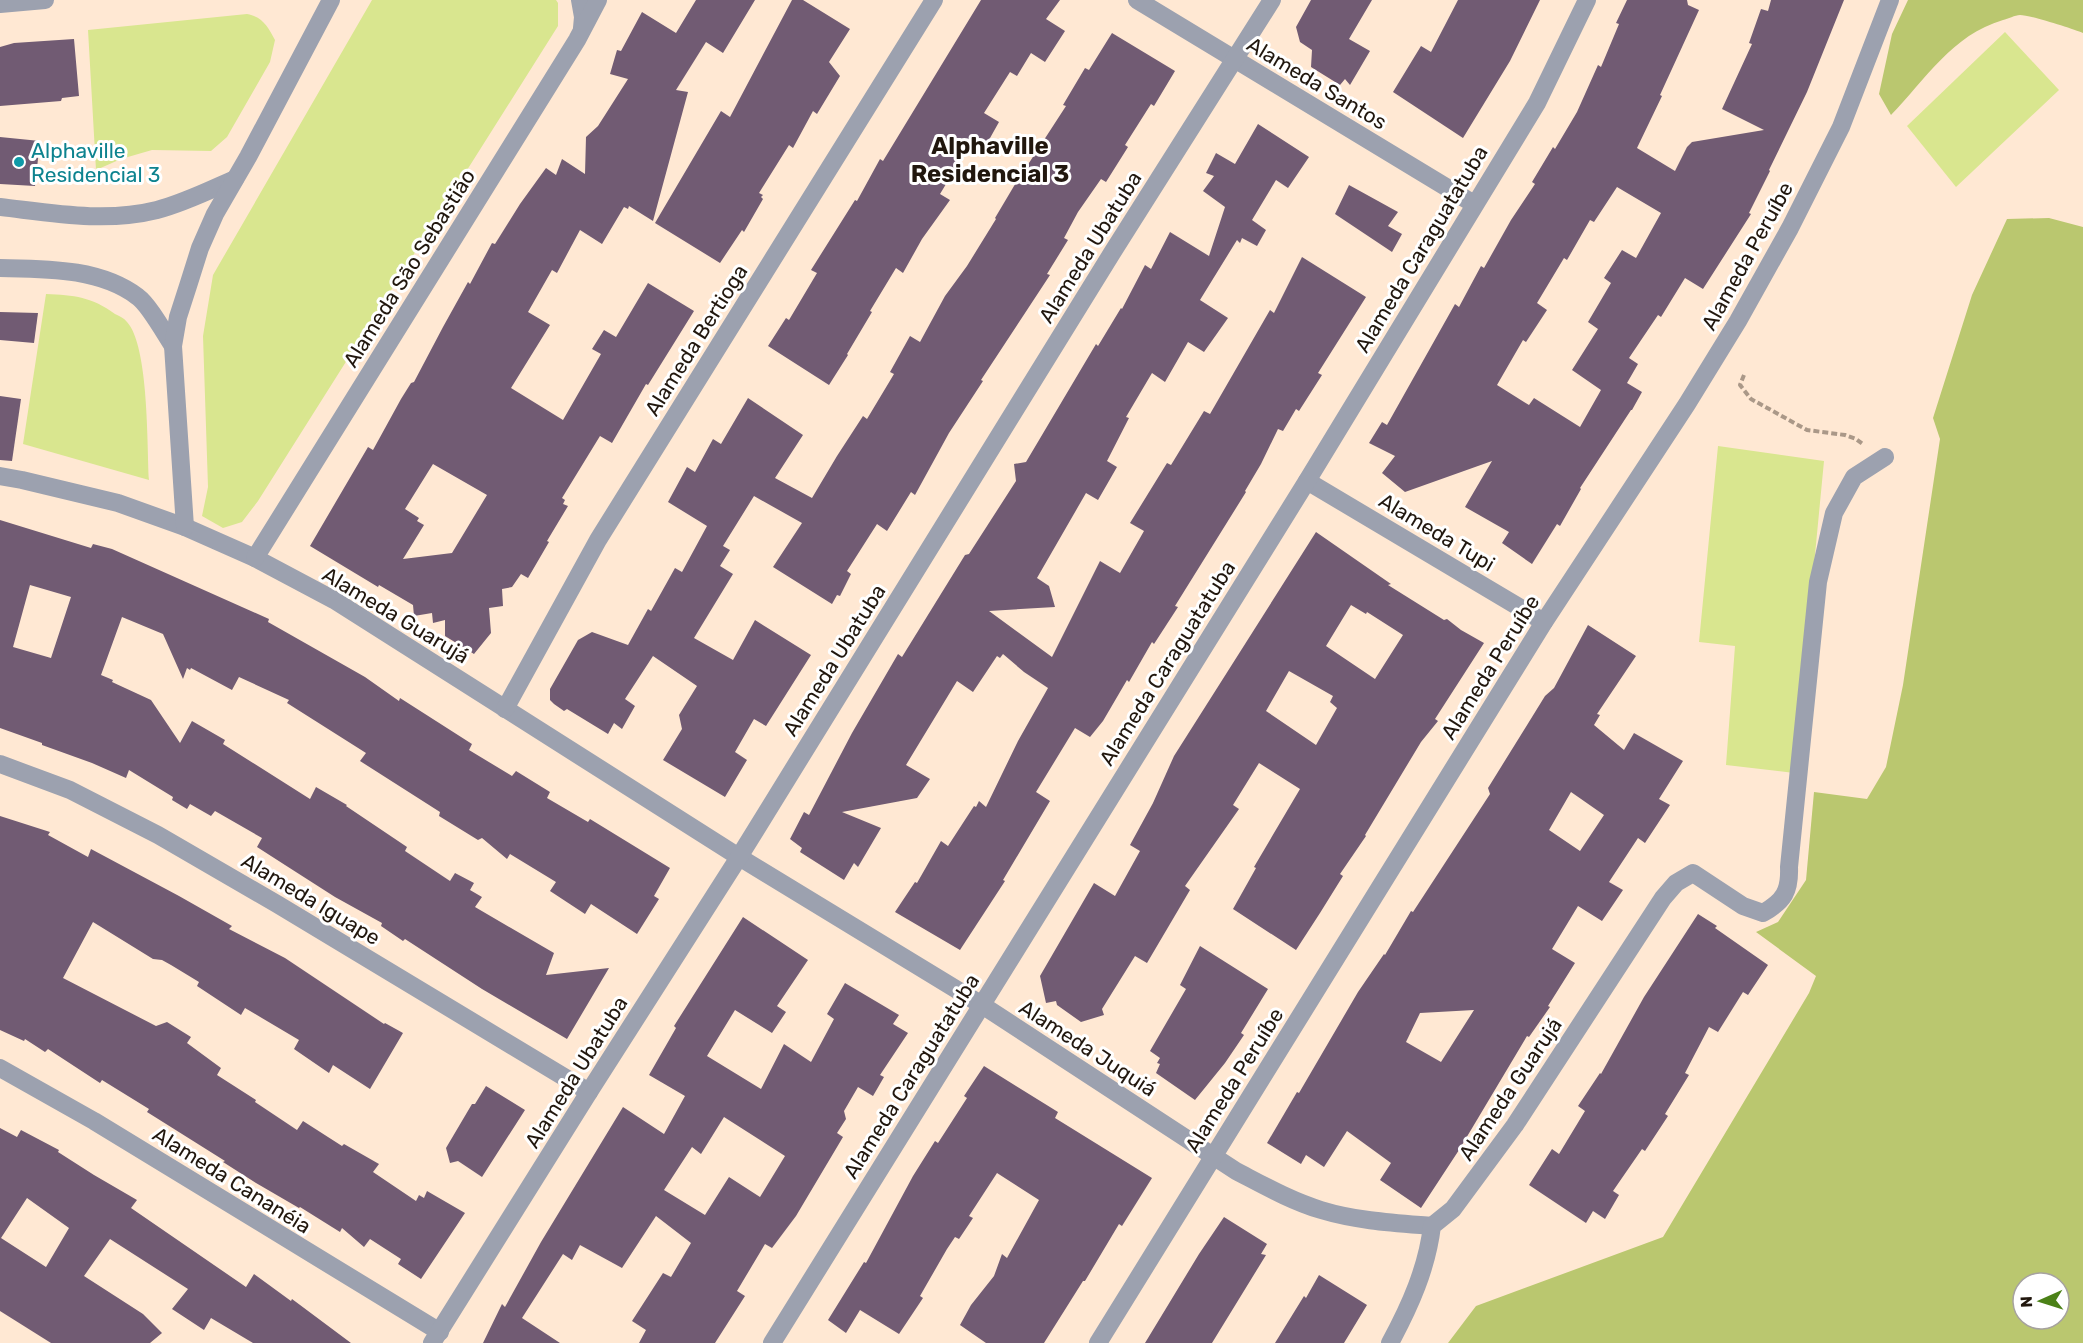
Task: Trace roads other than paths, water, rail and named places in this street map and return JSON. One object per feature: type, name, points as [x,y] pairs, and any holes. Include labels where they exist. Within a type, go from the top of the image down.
[{"type":"street","points":[[0,4],[45,0]]},
{"type":"street","points":[[185,526],[173,346],[178,317],[200,248],[215,214],[332,0]]},
{"type":"street","points":[[580,0],[583,16],[581,33]]},
{"type":"street","name":"Alameda São Sebastião","points":[[255,558],[581,33],[598,0]]},
{"type":"street","name":"Alameda Bertioga","points":[[504,709],[598,540],[725,339],[791,228],[859,124],[913,31],[934,0]]},
{"type":"street","name":"Alameda Santos","points":[[1137,0],[1474,204]]},
{"type":"street","name":"Alameda Ubatuba","points":[[436,1337],[739,856],[1112,252],[1272,0]]},
{"type":"street","name":"Alameda Caraguatatuba","points":[[772,1343],[1307,481],[1537,103],[1587,0]]},
{"type":"street","name":"Alameda Peruíbe","points":[[1098,1343],[1544,622],[1687,404],[1750,300],[1841,127],[1890,0]]},
{"type":"street","points":[[0,207],[95,218],[121,216],[157,210],[235,179]]},
{"type":"street","points":[[0,268],[77,273],[99,277],[119,286],[140,298],[173,346]]},
{"type":"street","name":"Alameda Guarujá","points":[[1432,1226],[1453,1209],[1515,1125],[1663,898],[1676,883],[1693,873],[1743,906],[1763,913],[1777,905],[1789,885],[1818,582],[1834,513],[1854,477],[1880,460]]},
{"type":"street","name":"Alameda Guarujá","points":[[0,476],[118,503],[185,526],[255,558],[334,600],[739,856]]},
{"type":"street","name":"Alameda Tupi","points":[[1307,481],[1544,622]]},
{"type":"street","name":"Alameda Iguape","points":[[0,764],[70,790],[158,835],[589,1092]]},
{"type":"street","name":"Alameda Juquiá","points":[[739,856],[982,1005],[1236,1171],[1273,1191],[1321,1210],[1369,1220],[1432,1226]]},
{"type":"street","name":"Alameda Cananéia","points":[[0,1068],[94,1121],[436,1337]]},
{"type":"street","points":[[1390,1343],[1413,1299],[1430,1249],[1432,1226]]},
{"type":"place","name":"Alphaville Residencial 3","points":[[19,162]]},
{"type":"district","name":"Alphaville Residencial 3","points":[[990,160]]}]
